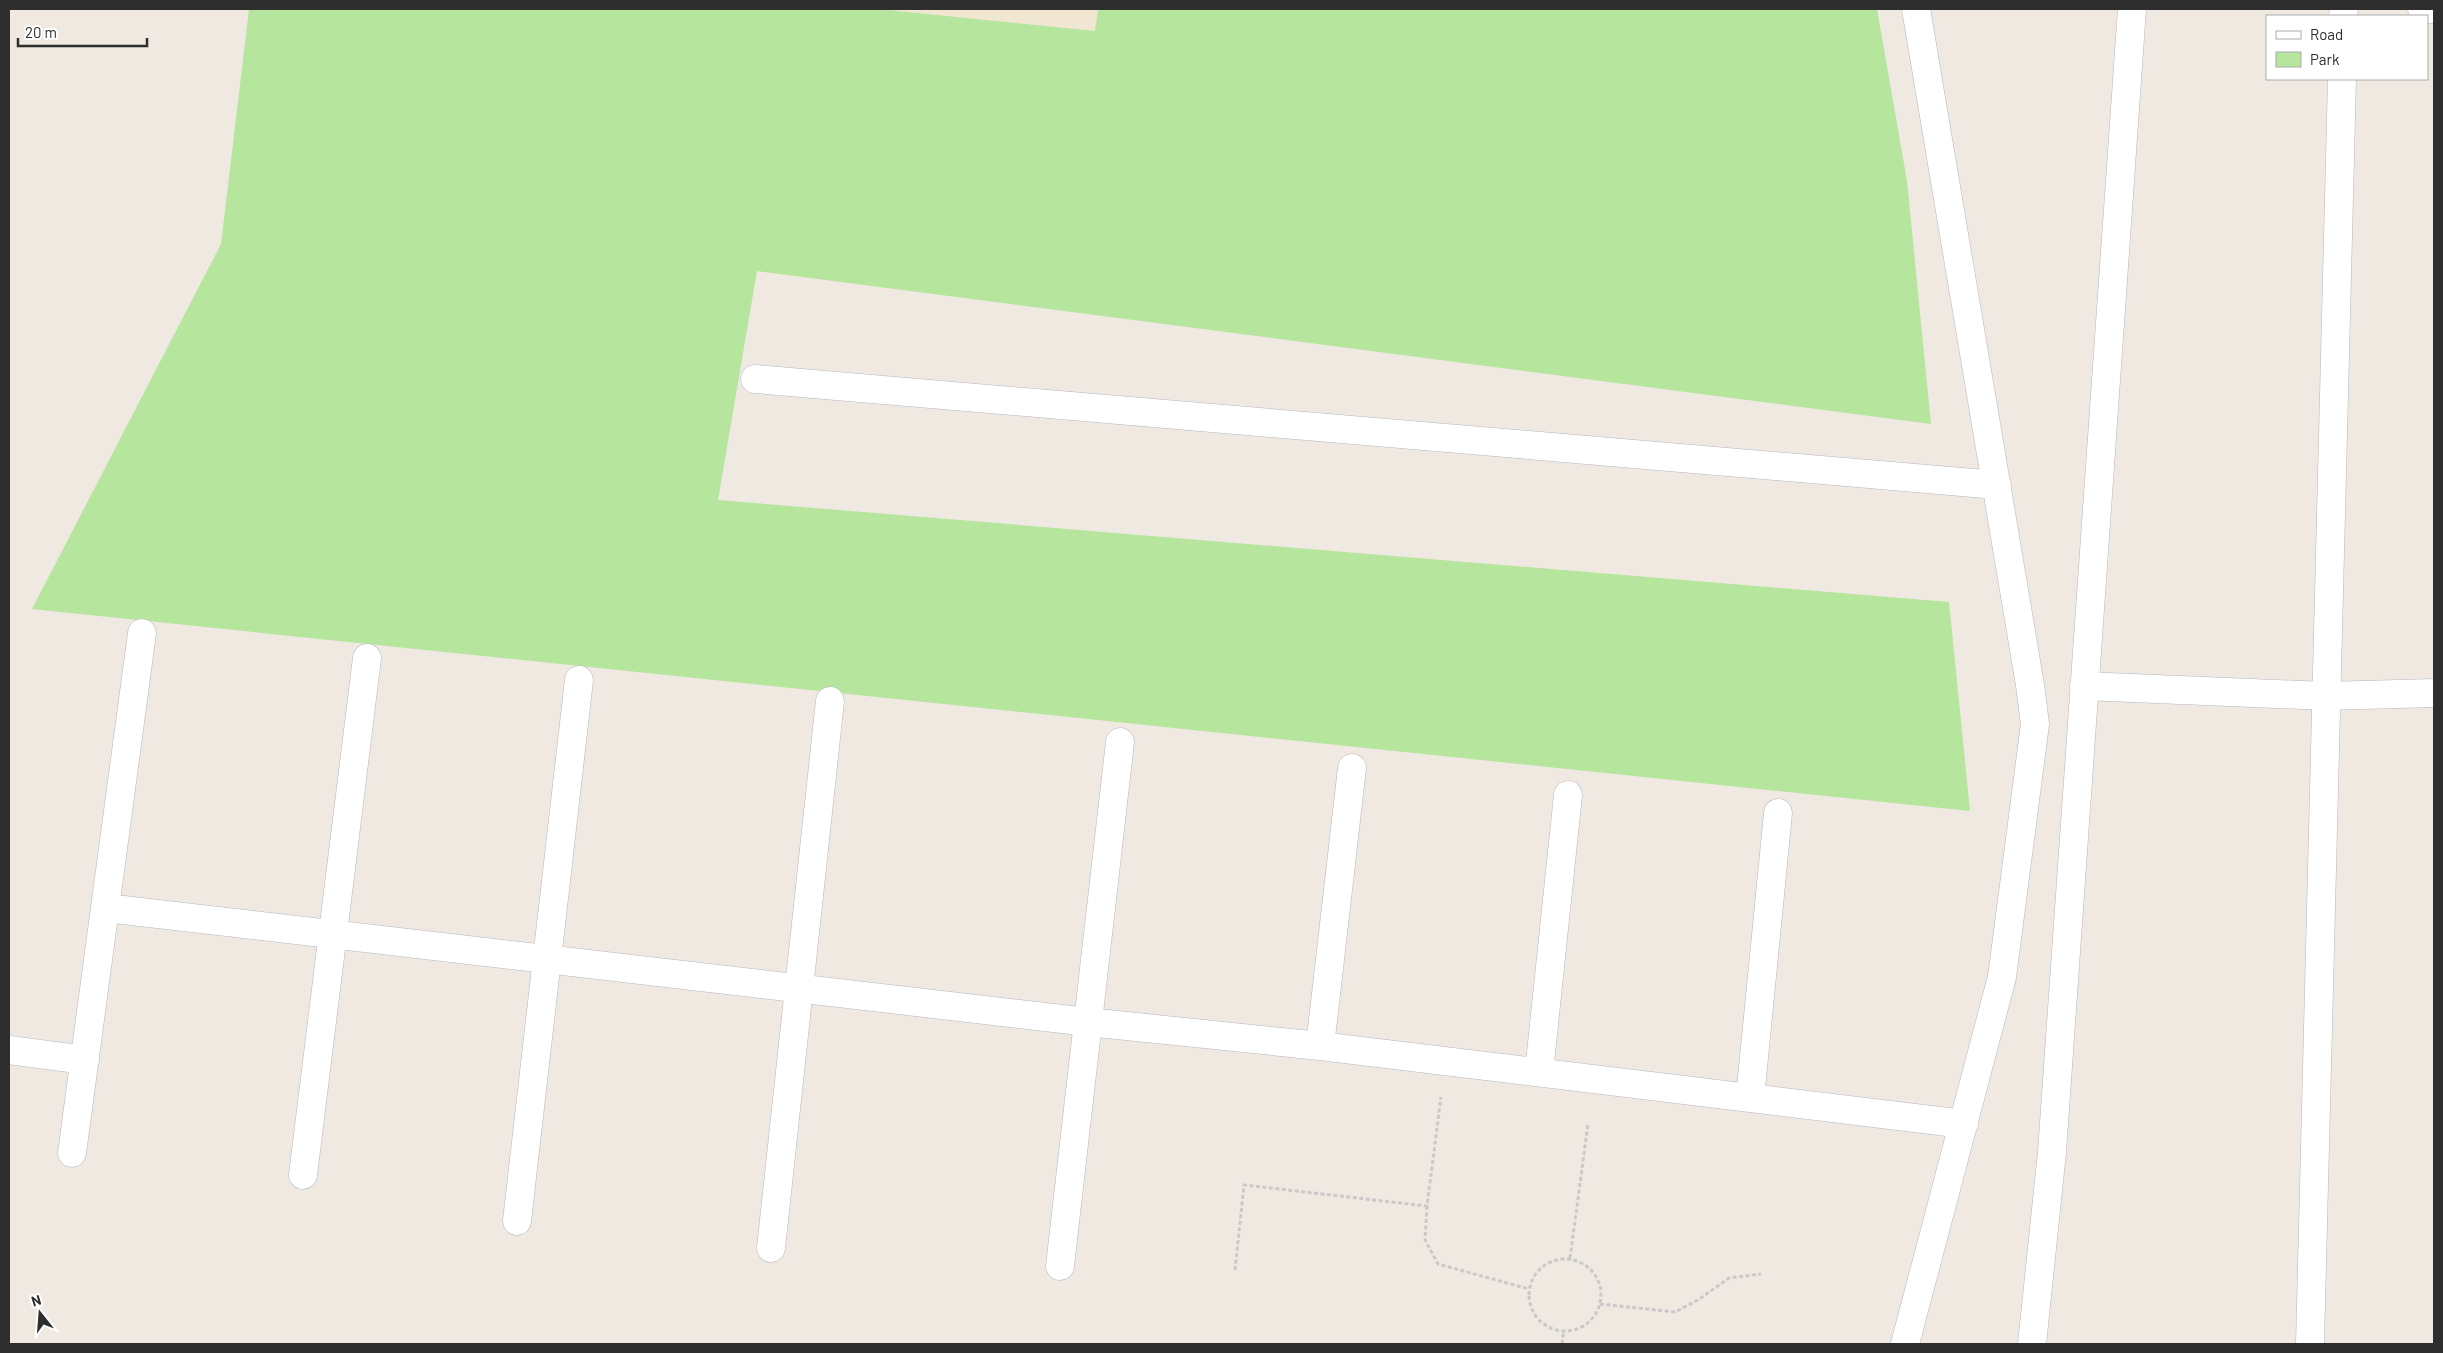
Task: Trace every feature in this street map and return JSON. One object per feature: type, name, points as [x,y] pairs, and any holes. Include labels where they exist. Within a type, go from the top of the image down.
[{"type":"street","points":[[1905,1344],[2002,977],[2035,724],[1997,485],[1916,9]]},
{"type":"street","points":[[2032,1344],[2052,1152],[2132,9]]},
{"type":"street","points":[[2422,9],[2434,10]]},
{"type":"street","points":[[2310,1344],[2342,80]]},
{"type":"street","points":[[755,379],[1997,485]]},
{"type":"street","points":[[72,1153],[142,633]]},
{"type":"street","points":[[303,1175],[367,658]]},
{"type":"street","points":[[517,1221],[579,680]]},
{"type":"street","points":[[2084,686],[2326,696],[2434,693]]},
{"type":"street","points":[[770,1248],[830,701]]},
{"type":"street","points":[[1060,1266],[1120,742]]},
{"type":"street","points":[[1320,1046],[1352,768]]},
{"type":"street","points":[[1539,1072],[1568,795]]},
{"type":"street","points":[[1750,1098],[1778,813]]},
{"type":"street","points":[[106,908],[1088,1022],[1320,1046],[1964,1124]]},
{"type":"street","points":[[9,1050],[85,1060]]},
{"type":"path","points":[[1446,1061],[1427,1206],[1425,1240],[1438,1264],[1529,1289]]},
{"type":"path","points":[[1570,1258],[1588,1124]]},
{"type":"path","points":[[1236,1270],[1244,1185],[1427,1206]]},
{"type":"path","points":[[1570,1258],[1586,1265],[1594,1273],[1600,1283],[1600,1304],[1594,1316],[1586,1324],[1576,1329],[1553,1329],[1542,1322],[1534,1313],[1529,1302],[1529,1289],[1534,1277],[1543,1266],[1557,1260],[1570,1258]]},
{"type":"path","points":[[1600,1304],[1675,1312],[1698,1300],[1729,1278],[1761,1274]]},
{"type":"path","points":[[1562,1344],[1564,1330]]},
{"type":"shaded area","points":[[878,9],[1098,9],[1096,31]]},
{"type":"green space","points":[[249,9],[878,9],[1095,31],[1098,9],[1877,9],[1907,181],[1931,424],[757,271],[718,500],[1949,602],[1970,811],[32,609],[221,244]]}]
